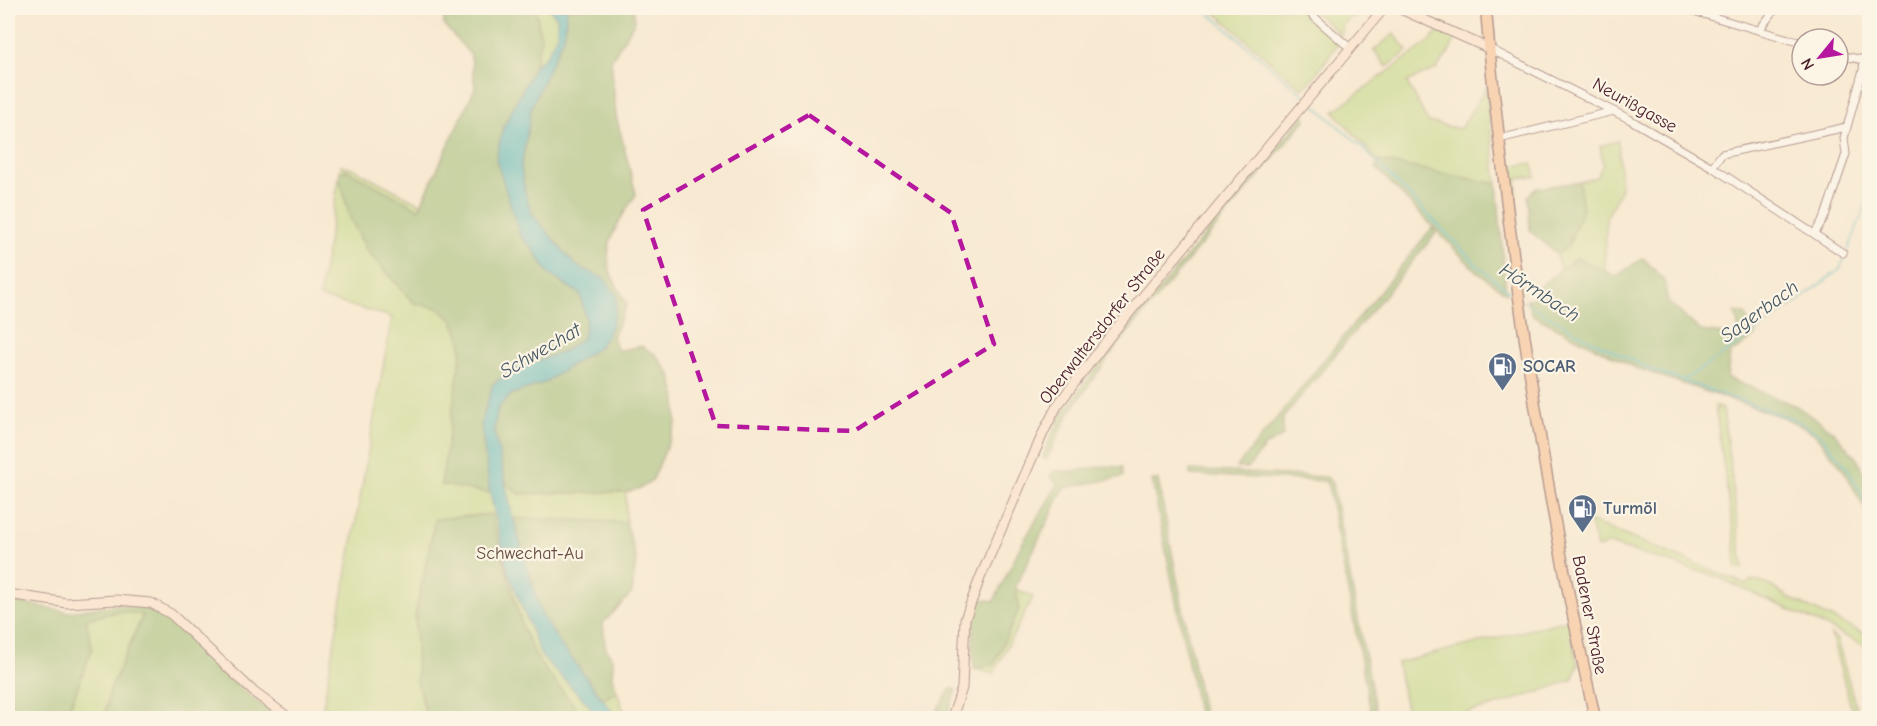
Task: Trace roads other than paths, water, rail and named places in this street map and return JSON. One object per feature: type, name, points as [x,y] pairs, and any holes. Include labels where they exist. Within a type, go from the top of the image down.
[{"type":"main road","name":"Badener Straße","points":[[1486,8],[1509,228],[1524,340],[1553,514],[1595,718]]},
{"type":"street","points":[[1304,8],[1350,48]]},
{"type":"street","name":"Oberwaltersdorfer Straße","points":[[952,718],[962,688],[965,619],[980,578],[1057,406],[1114,331],[1384,8]]},
{"type":"street","name":"Neurißgasse","points":[[1398,8],[1490,49],[1614,111],[1712,167],[1843,253]]},
{"type":"street","points":[[1683,8],[1790,39]]},
{"type":"street","points":[[1760,29],[1776,8]]},
{"type":"street","points":[[1815,233],[1825,216],[1846,154],[1844,138],[1867,59],[1850,56]]},
{"type":"street","points":[[1499,139],[1614,111]]},
{"type":"street","points":[[1712,167],[1722,154],[1847,127]]},
{"type":"street","points":[[8,594],[67,603],[116,600],[151,603],[171,614],[255,693],[289,718]]},
{"type":"water","points":[[548,8],[567,8],[564,35],[532,106],[521,167],[525,193],[532,214],[575,265],[605,279],[617,297],[615,315],[608,334],[599,347],[544,383],[512,394],[498,408],[494,430],[513,518],[542,616],[561,645],[612,711],[614,718],[596,718],[588,704],[541,656],[507,568],[490,493],[481,423],[493,384],[511,371],[564,351],[583,338],[586,319],[580,294],[549,274],[533,249],[520,235],[496,159],[503,128],[534,67],[548,53],[557,34],[557,17]]},
{"type":"waterway","name":"Hörmbach","points":[[1203,8],[1307,98]]},
{"type":"waterway","name":"Hörmbach","points":[[1311,102],[1362,147],[1479,267],[1515,296]]},
{"type":"waterway","name":"Sagerbach","points":[[1848,251],[1870,193]]},
{"type":"waterway","name":"Sagerbach","points":[[1684,380],[1765,326],[1839,270],[1845,258]]},
{"type":"waterway","name":"Hörmbach","points":[[1523,301],[1587,338],[1652,370],[1796,420],[1819,434],[1846,466],[1870,509]]},
{"type":"place","name":"SOCAR","points":[[1502,392]]},
{"type":"place","name":"Turmöl","points":[[1582,534]]},
{"type":"water label","name":"Schwechat","points":[[540,350]]},
{"type":"park label","name":"Schwechat-Au","points":[[530,553]]}]
